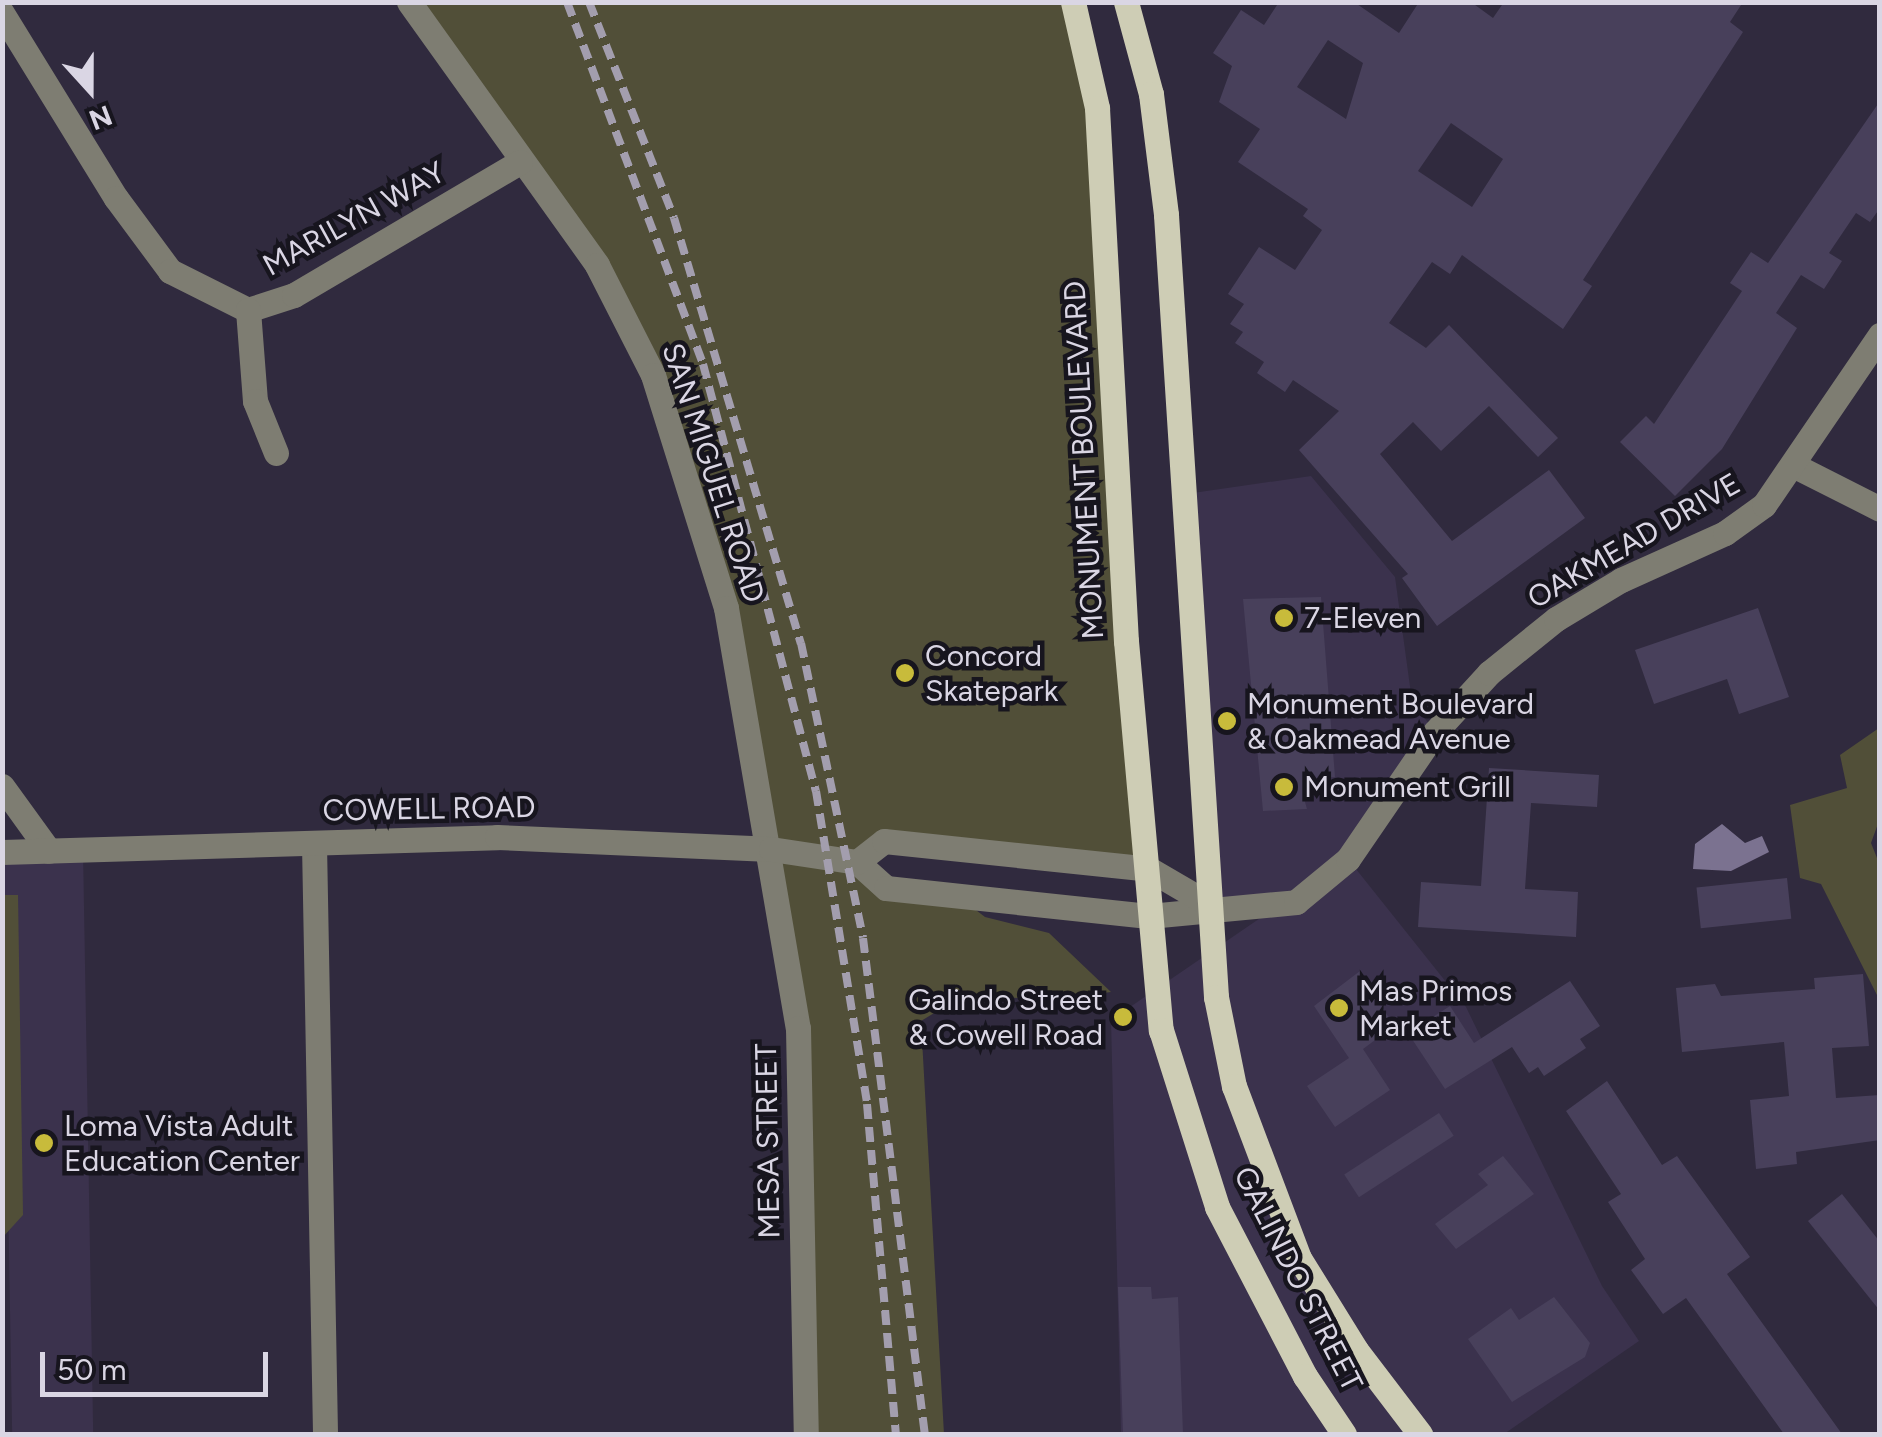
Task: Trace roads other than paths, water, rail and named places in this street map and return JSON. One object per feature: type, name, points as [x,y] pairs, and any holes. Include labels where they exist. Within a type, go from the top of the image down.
[{"type":"main road","name":"MONUMENT BOULEVARD","points":[[1073,2],[1097,108],[1126,641],[1149,869],[1149,916]]},
{"type":"main road","points":[[1126,2],[1151,94],[1166,214],[1214,907]]},
{"type":"main road","name":"GALINDO STREET","points":[[1214,907],[1216,997],[1234,1086],[1268,1187],[1337,1320],[1420,1434]]},
{"type":"main road","name":"GALINDO STREET","points":[[1149,916],[1161,1030],[1217,1207],[1305,1376],[1344,1434]]},
{"type":"street","name":"SAN MIGUEL ROAD","points":[[409,2],[596,265],[652,376],[726,608],[771,849]]},
{"type":"street","name":"MARILYN WAY","points":[[2,12],[116,198],[170,271],[248,310],[294,294],[520,162]]},
{"type":"street","points":[[248,310],[255,401],[276,453]]},
{"type":"street","name":"OAKMEAD DRIVE","points":[[1214,907],[1254,911],[1296,902],[1348,859],[1435,732],[1489,673],[1556,619],[1620,580],[1725,533],[1764,505],[1880,335]]},
{"type":"street","points":[[1793,465],[1880,508]]},
{"type":"street","points":[[2,786],[49,851]]},
{"type":"street","name":"COWELL ROAD","points":[[2,852],[497,838],[771,849],[856,862],[886,888],[1149,916],[1214,907]]},
{"type":"street","points":[[856,862],[884,841],[1149,869],[1214,907]]},
{"type":"street","points":[[314,844],[325,1434]]},
{"type":"street","name":"MESA STREET","points":[[771,849],[798,1028],[806,1434]]},
{"type":"railway","points":[[567,2],[703,364],[816,791],[867,1104],[896,1434]]},
{"type":"railway","points":[[589,2],[674,218],[801,643],[863,938],[925,1434]]},
{"type":"place","name":"7-Eleven","points":[[1284,618]]},
{"type":"place","name":"Concord Skatepark","points":[[905,673]]},
{"type":"place","name":"Monument Boulevard & Oakmead Avenue","points":[[1227,721]]},
{"type":"place","name":"Monument Grill","points":[[1284,787]]},
{"type":"place","name":"Mas Primos Market","points":[[1339,1008]]},
{"type":"place","name":"Galindo Street & Cowell Road","points":[[1123,1017]]},
{"type":"place","name":"Loma Vista Adult Education Center","points":[[44,1143]]}]
